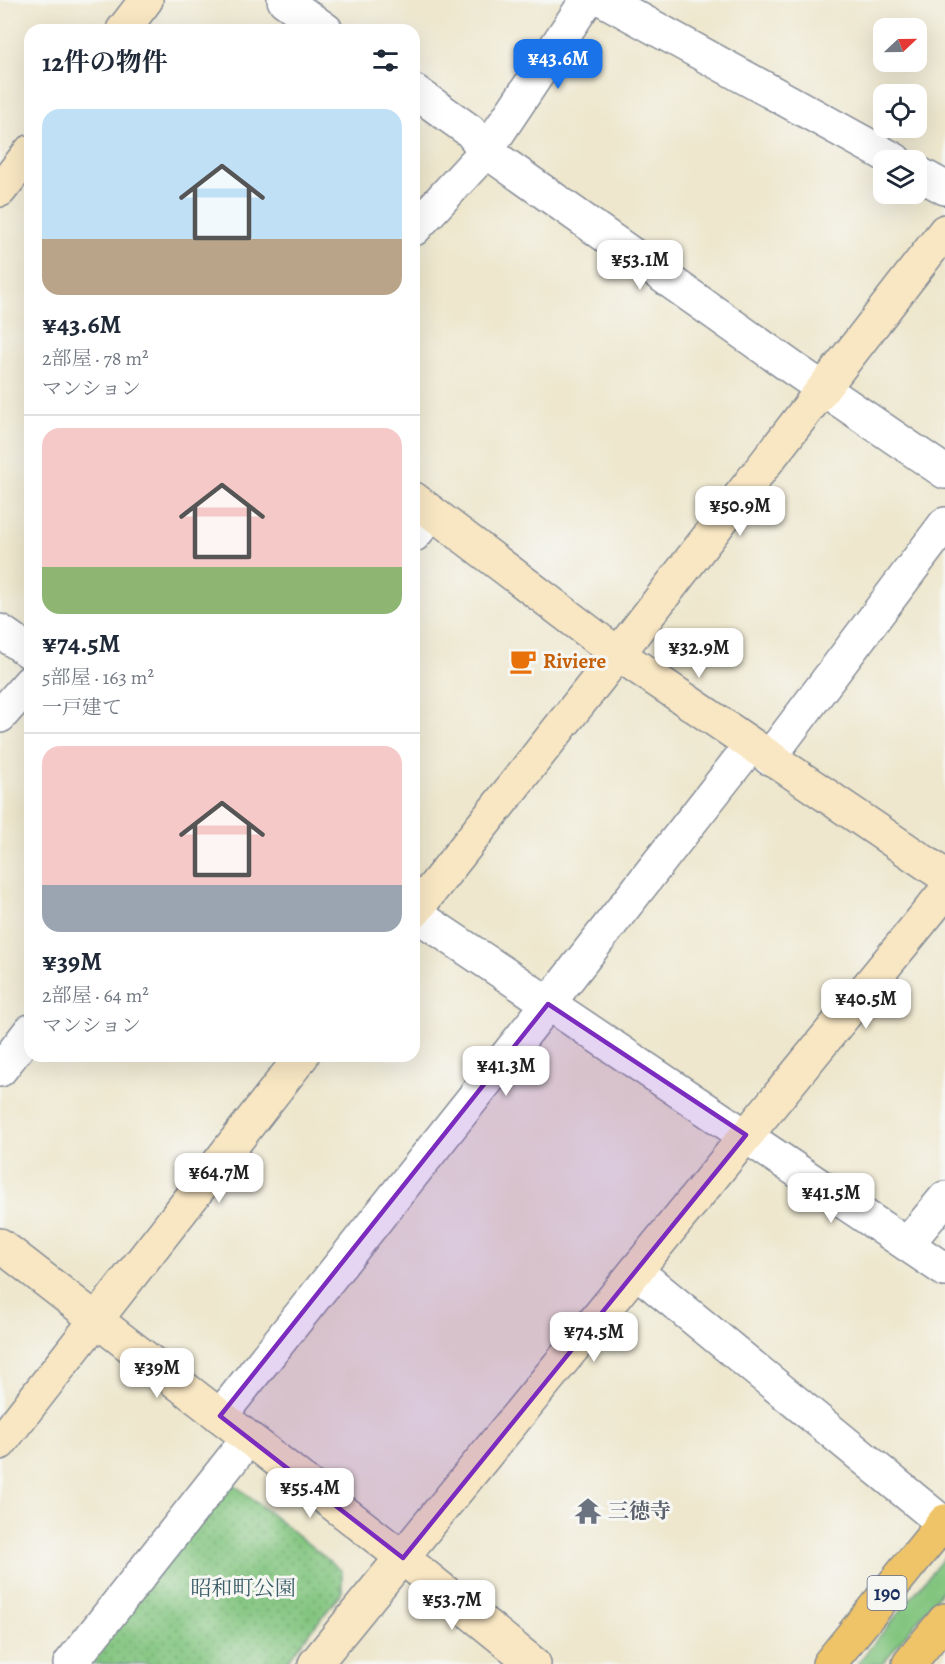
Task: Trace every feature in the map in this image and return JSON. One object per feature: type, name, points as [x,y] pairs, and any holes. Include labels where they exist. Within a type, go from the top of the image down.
[{"type":"highway","name":"190","points":[[829,1664],[944,1522]]},
{"type":"highway","points":[[909,1664],[945,1620]]},
{"type":"street","points":[[128,24],[146,0]]},
{"type":"street","points":[[284,0],[318,24]]},
{"type":"street","points":[[420,223],[486,150],[587,0]]},
{"type":"street","points":[[604,0],[878,150]]},
{"type":"street","points":[[420,96],[470,130],[486,150],[823,389],[945,472]]},
{"type":"street","points":[[0,190],[24,160]]},
{"type":"street","points":[[927,178],[945,188]]},
{"type":"street","points":[[420,904],[618,654],[945,231]]},
{"type":"street","points":[[420,516],[760,752],[945,876]]},
{"type":"street","points":[[220,1416],[548,1004],[760,752],[945,524]]},
{"type":"street","points":[[0,631],[24,648]]},
{"type":"street","points":[[0,716],[24,689]]},
{"type":"street","points":[[315,1664],[945,892]]},
{"type":"street","points":[[420,916],[945,1270]]},
{"type":"street","points":[[0,1070],[24,1039]]},
{"type":"street","points":[[0,1443],[297,1062]]},
{"type":"street","points":[[907,1244],[945,1198]]},
{"type":"street","points":[[0,1245],[403,1558],[534,1664]]},
{"type":"street","points":[[636,1271],[944,1522]]},
{"type":"street","points":[[70,1664],[248,1439]]},
{"type":"highlighted area","points":[[548,1004],[746,1135],[403,1558],[220,1416]]},
{"type":"green space","name":"昭和町公園","points":[[231,1482],[342,1571],[342,1592],[285,1664],[87,1664]]},
{"type":"green space","points":[[945,1556],[945,1587],[882,1664],[857,1664]]},
{"type":"place","name":"Riviere","points":[[523,661]]},
{"type":"place","name":"三徳寺","points":[[588,1511]]}]
